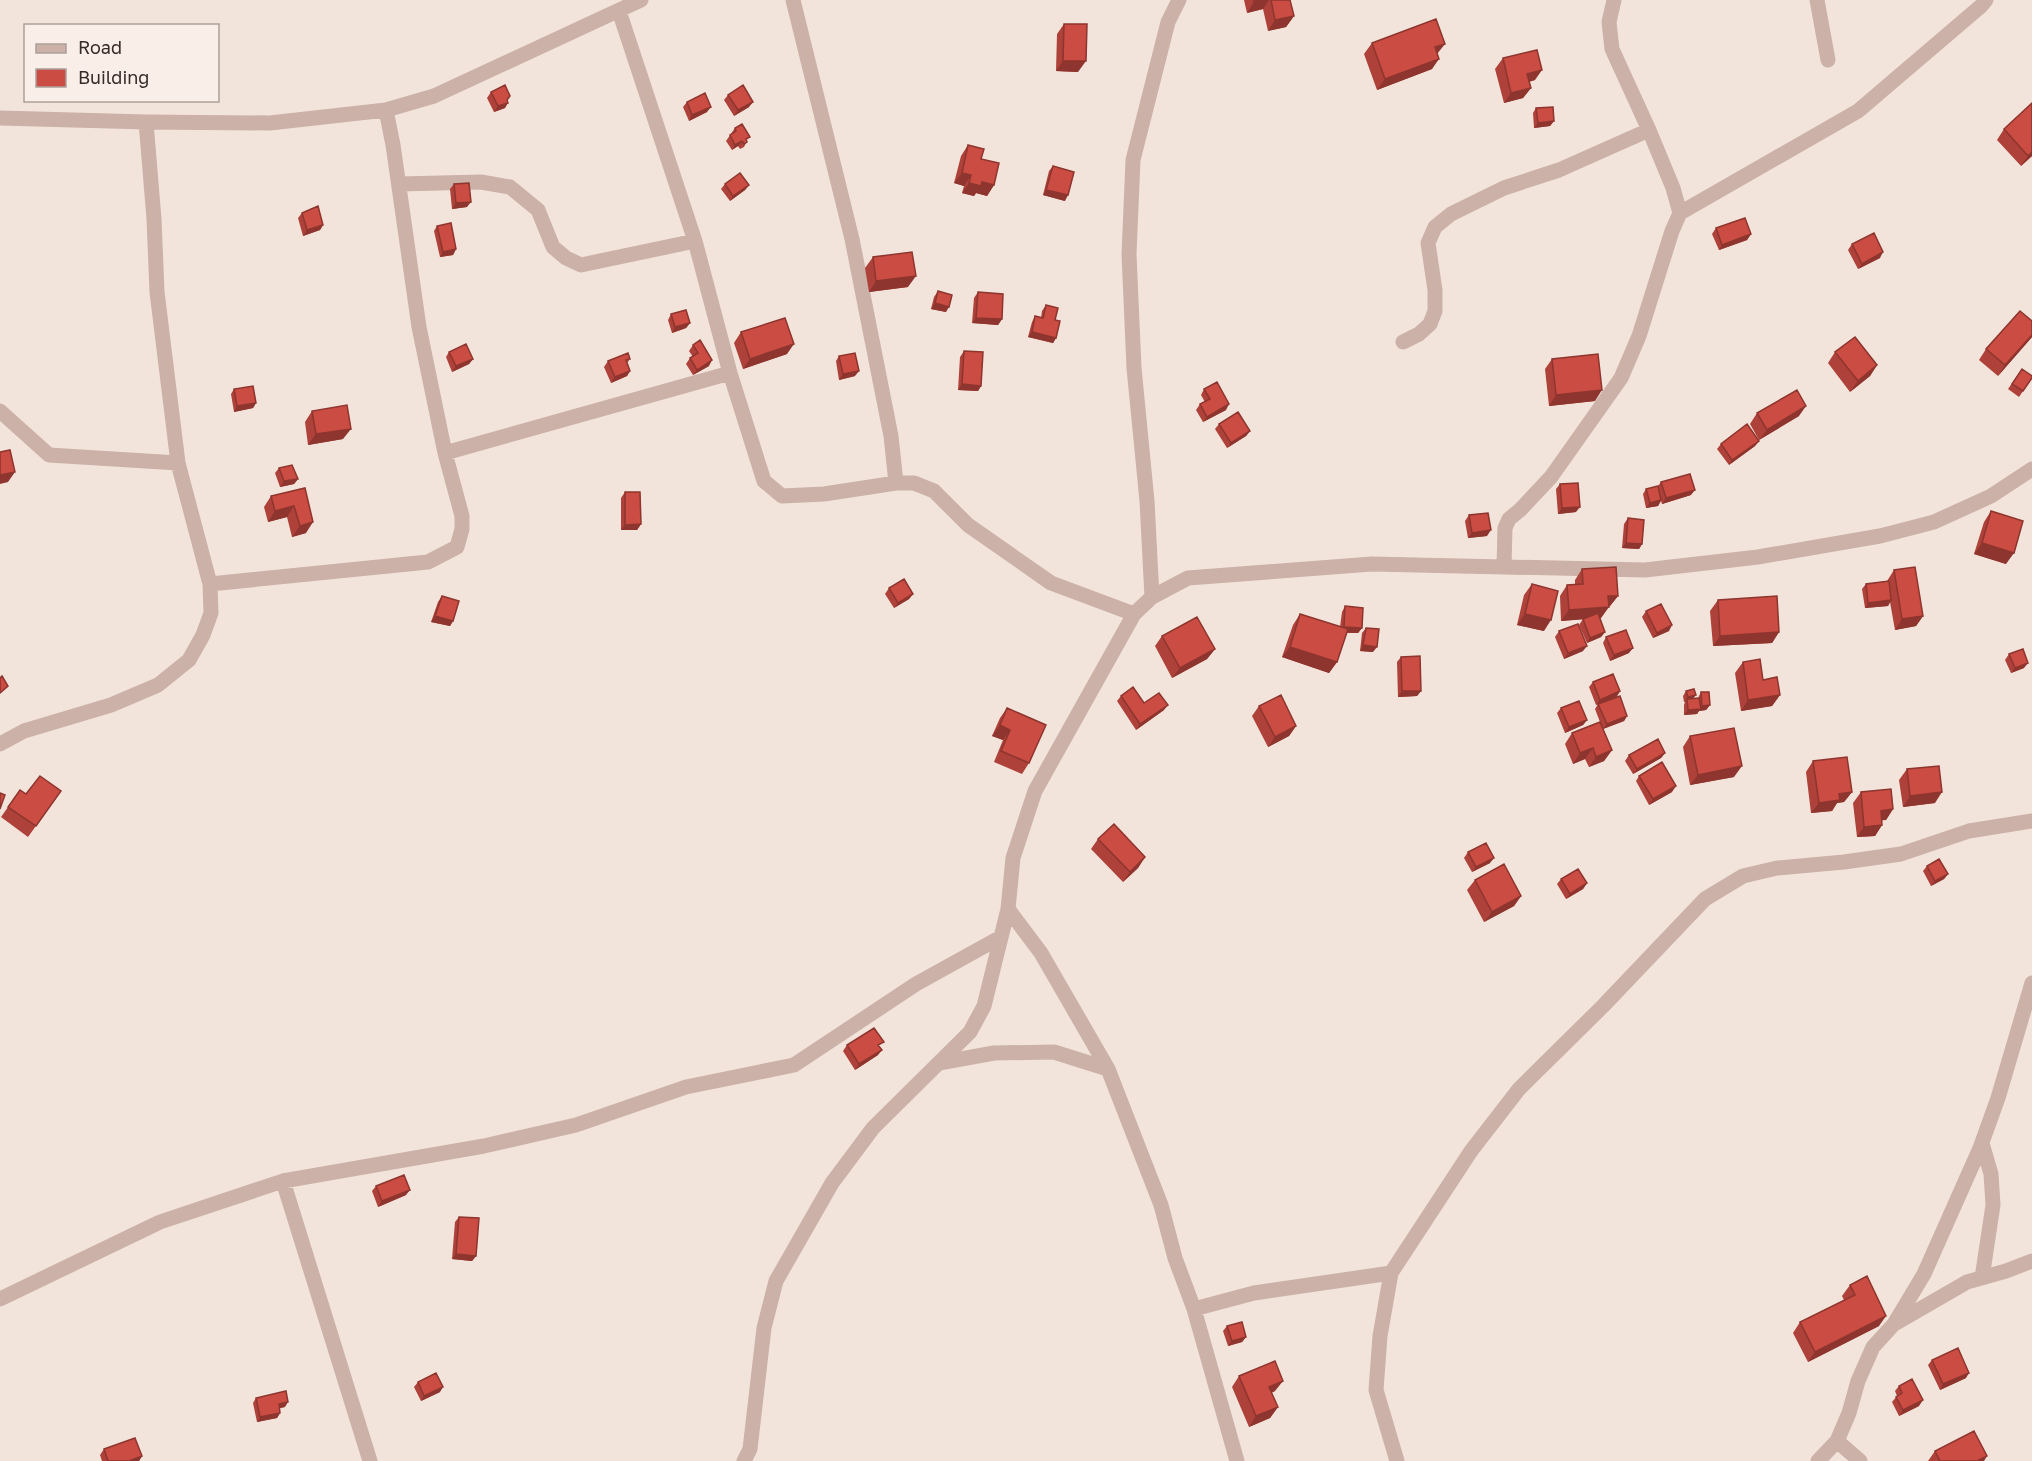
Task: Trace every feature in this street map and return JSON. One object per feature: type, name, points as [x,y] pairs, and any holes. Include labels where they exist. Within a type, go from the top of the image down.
[{"type":"street","points":[[0,118],[270,123],[386,110],[434,96],[641,0]]},
{"type":"street","points":[[793,0],[852,239],[891,436],[896,483]]},
{"type":"street","points":[[1152,597],[1147,501],[1134,368],[1128,254],[1134,160],[1168,22],[1179,0]]},
{"type":"street","points":[[1614,0],[1609,22],[1612,49],[1649,130],[1673,188],[1680,213]]},
{"type":"street","points":[[1817,0],[1828,60]]},
{"type":"street","points":[[1504,566],[1505,528],[1509,519],[1551,477],[1621,378],[1639,336],[1672,231],[1680,213],[1858,111],[1986,0]]},
{"type":"street","points":[[620,11],[695,241],[730,373],[765,481],[782,496],[824,494],[896,483],[914,483],[934,491],[968,525],[1051,583],[1134,614]]},
{"type":"street","points":[[210,584],[428,562],[457,547],[462,528],[462,516],[419,327],[386,110]]},
{"type":"street","points":[[0,744],[24,731],[111,705],[158,685],[189,660],[203,635],[211,613],[210,584],[178,463],[157,292],[146,122]]},
{"type":"street","points":[[1403,342],[1419,334],[1430,324],[1435,311],[1435,290],[1428,243],[1435,227],[1451,214],[1504,188],[1559,170],[1649,130]]},
{"type":"street","points":[[399,184],[482,182],[510,187],[538,210],[553,247],[566,258],[581,265],[695,241]]},
{"type":"street","points":[[446,453],[730,373]]},
{"type":"street","points":[[0,411],[49,455],[178,463]]},
{"type":"street","points":[[744,1461],[750,1449],[764,1328],[776,1281],[832,1184],[873,1128],[970,1032],[984,1006],[1008,909],[1013,858],[1035,791],[1134,614],[1152,597],[1188,578],[1372,564],[1645,570],[1758,557],[1880,536],[1934,522],[1991,496],[2032,469]]},
{"type":"street","points":[[1397,1461],[1376,1390],[1380,1336],[1391,1273],[1471,1151],[1519,1089],[1603,1006],[1705,899],[1743,876],[1777,868],[1901,854],[1970,831],[2032,821]]},
{"type":"street","points":[[1008,909],[1041,953],[1108,1069],[1161,1205],[1175,1258],[1194,1309],[1237,1461]]},
{"type":"street","points":[[0,1299],[160,1222],[283,1181],[484,1146],[576,1125],[686,1087],[794,1065],[916,984],[1001,937]]},
{"type":"street","points":[[1818,1461],[1837,1441],[1850,1413],[1858,1381],[1874,1347],[1894,1324],[1924,1274],[1982,1143],[2032,983]]},
{"type":"street","points":[[939,1063],[994,1053],[1054,1052],[1108,1069]]},
{"type":"street","points":[[1982,1143],[1991,1174],[1993,1205],[1982,1278]]},
{"type":"street","points":[[283,1181],[370,1461]]},
{"type":"street","points":[[1894,1324],[1967,1282],[2032,1261]]},
{"type":"street","points":[[1194,1309],[1254,1293],[1391,1273]]},
{"type":"street","points":[[1837,1441],[1860,1461]]},
{"type":"building","points":[[1271,0],[1290,0],[1294,16],[1275,20]]},
{"type":"building","points":[[1436,19],[1445,44],[1435,47],[1439,59],[1385,79],[1372,43]]},
{"type":"building","points":[[1064,24],[1087,24],[1086,61],[1063,61]]},
{"type":"building","points":[[1537,50],[1542,70],[1527,74],[1531,88],[1511,93],[1503,58]]},
{"type":"building","points":[[505,85],[510,96],[508,103],[498,106],[491,92]]},
{"type":"building","points":[[743,85],[753,102],[738,110],[728,95]]},
{"type":"building","points":[[705,93],[711,107],[692,115],[687,102]]},
{"type":"building","points":[[2032,103],[2032,152],[2028,156],[2004,129]]},
{"type":"building","points":[[1553,107],[1554,121],[1538,123],[1536,108]]},
{"type":"building","points":[[742,124],[750,137],[744,144],[742,141],[735,145],[730,135]]},
{"type":"building","points":[[968,145],[984,149],[981,159],[999,163],[994,185],[982,182],[981,186],[969,183],[971,175],[962,173]]},
{"type":"building","points":[[1053,166],[1074,172],[1068,195],[1046,190]]},
{"type":"building","points":[[740,173],[749,185],[733,196],[725,184]]},
{"type":"building","points":[[469,183],[471,202],[456,203],[454,184]]},
{"type":"building","points":[[318,206],[323,225],[307,230],[302,213]]},
{"type":"building","points":[[1745,218],[1751,234],[1722,245],[1716,228]]},
{"type":"building","points":[[451,223],[456,249],[443,252],[437,226]]},
{"type":"building","points":[[1874,233],[1883,252],[1862,264],[1852,244]]},
{"type":"building","points":[[912,252],[916,276],[876,281],[873,257]]},
{"type":"building","points":[[938,291],[952,295],[949,307],[935,303]]},
{"type":"building","points":[[978,292],[1003,294],[1002,319],[976,318]]},
{"type":"building","points":[[1046,305],[1058,308],[1055,320],[1060,321],[1056,338],[1032,332],[1035,316],[1043,318]]},
{"type":"building","points":[[686,310],[690,323],[675,327],[671,314]]},
{"type":"building","points":[[2020,311],[2032,321],[2032,335],[2005,365],[1986,349]]},
{"type":"building","points":[[785,318],[794,344],[750,359],[741,332]]},
{"type":"building","points":[[1855,337],[1877,365],[1858,381],[1835,352]]},
{"type":"building","points":[[700,340],[712,360],[697,370],[690,358],[698,353],[693,345]]},
{"type":"building","points":[[466,344],[473,359],[456,366],[449,352]]},
{"type":"building","points":[[964,351],[983,352],[981,386],[962,384]]},
{"type":"building","points":[[628,353],[630,359],[626,360],[630,371],[615,377],[608,361]]},
{"type":"building","points":[[855,353],[859,371],[843,374],[839,356]]},
{"type":"building","points":[[1598,354],[1602,390],[1556,395],[1552,359]]},
{"type":"building","points":[[2022,369],[2032,376],[2023,391],[2012,384]]},
{"type":"building","points":[[1217,382],[1229,404],[1207,417],[1200,404],[1210,399],[1204,389]]},
{"type":"building","points":[[253,386],[256,403],[237,406],[234,389]]},
{"type":"building","points":[[1797,390],[1806,406],[1767,430],[1757,413]]},
{"type":"building","points":[[347,405],[351,429],[316,434],[312,411]]},
{"type":"building","points":[[1238,412],[1250,431],[1231,443],[1219,424]]},
{"type":"building","points":[[1747,424],[1759,441],[1732,460],[1721,444]]},
{"type":"building","points":[[10,450],[15,472],[0,475],[0,452]]},
{"type":"building","points":[[292,465],[298,479],[284,481],[279,468]]},
{"type":"building","points":[[1690,474],[1695,490],[1666,498],[1661,482]]},
{"type":"building","points":[[1578,483],[1580,507],[1562,508],[1560,484]]},
{"type":"building","points":[[1658,486],[1661,500],[1650,503],[1646,489]]},
{"type":"building","points":[[305,488],[313,522],[300,526],[294,506],[275,511],[271,496]]},
{"type":"building","points":[[625,492],[640,492],[641,524],[625,525]]},
{"type":"building","points":[[1991,511],[2023,521],[2014,553],[1982,543]]},
{"type":"building","points":[[1488,513],[1491,530],[1472,533],[1469,515]]},
{"type":"building","points":[[1628,518],[1644,520],[1642,544],[1626,543]]},
{"type":"building","points":[[1616,567],[1618,596],[1608,596],[1609,607],[1569,610],[1567,585],[1583,584],[1582,569]]},
{"type":"building","points":[[1915,567],[1923,616],[1902,619],[1894,570]]},
{"type":"building","points":[[904,579],[913,594],[898,603],[889,588]]},
{"type":"building","points":[[1889,581],[1891,600],[1868,603],[1866,584]]},
{"type":"building","points":[[1532,584],[1558,591],[1551,620],[1525,614]]},
{"type":"building","points":[[442,596],[459,601],[453,621],[435,616]]},
{"type":"building","points":[[1777,596],[1779,632],[1720,636],[1718,600]]},
{"type":"building","points":[[1661,604],[1672,625],[1657,633],[1646,611]]},
{"type":"building","points":[[1345,606],[1363,608],[1362,628],[1344,627]]},
{"type":"building","points":[[1598,613],[1605,632],[1590,638],[1583,619]]},
{"type":"building","points":[[1300,614],[1348,629],[1337,662],[1290,647]]},
{"type":"building","points":[[1197,617],[1215,649],[1180,668],[1162,636]]},
{"type":"building","points":[[1578,624],[1587,646],[1568,653],[1559,631]]},
{"type":"building","points":[[1366,628],[1379,629],[1377,647],[1363,645]]},
{"type":"building","points":[[1626,630],[1633,648],[1614,655],[1606,637]]},
{"type":"building","points":[[2023,649],[2028,663],[2015,668],[2009,654]]},
{"type":"building","points":[[1420,656],[1421,691],[1402,691],[1401,657]]},
{"type":"building","points":[[1760,659],[1763,680],[1777,677],[1780,695],[1748,700],[1743,662]]},
{"type":"building","points":[[1613,674],[1620,691],[1600,700],[1593,682]]},
{"type":"building","points":[[2,676],[8,686],[0,693],[0,678]]},
{"type":"building","points":[[1133,687],[1144,703],[1159,693],[1168,705],[1140,724],[1121,696]]},
{"type":"building","points":[[1694,689],[1696,695],[1688,697],[1686,691]]},
{"type":"building","points":[[1701,692],[1709,692],[1710,705],[1702,706]]},
{"type":"building","points":[[1281,695],[1296,726],[1275,737],[1259,706]]},
{"type":"building","points":[[1620,696],[1627,716],[1607,724],[1598,704]]},
{"type":"building","points":[[1699,698],[1701,709],[1688,710],[1687,699]]},
{"type":"building","points":[[1579,701],[1587,720],[1569,727],[1561,708]]},
{"type":"building","points":[[1007,708],[1046,725],[1029,763],[1001,751],[1010,730],[1000,725]]},
{"type":"building","points":[[1600,722],[1612,750],[1596,757],[1593,748],[1580,753],[1572,733]]},
{"type":"building","points":[[1734,728],[1742,766],[1698,775],[1690,736]]},
{"type":"building","points":[[1658,739],[1665,753],[1637,769],[1629,755]]},
{"type":"building","points":[[1847,757],[1852,792],[1839,794],[1840,800],[1819,803],[1813,761]]},
{"type":"building","points":[[1662,762],[1676,786],[1653,799],[1639,776]]},
{"type":"building","points":[[1939,766],[1942,792],[1910,796],[1907,769]]},
{"type":"building","points":[[40,776],[61,791],[36,826],[8,807],[20,790],[26,794]]},
{"type":"building","points":[[1891,789],[1893,809],[1881,811],[1882,825],[1864,827],[1861,792]]},
{"type":"building","points":[[0,793],[5,795],[0,809]]},
{"type":"building","points":[[1114,824],[1145,857],[1130,872],[1098,839]]},
{"type":"building","points":[[1486,843],[1494,858],[1476,867],[1468,852]]},
{"type":"building","points":[[1939,859],[1948,874],[1935,881],[1927,866]]},
{"type":"building","points":[[1504,864],[1521,896],[1492,912],[1475,880]]},
{"type":"building","points":[[1578,869],[1587,883],[1570,894],[1561,879]]},
{"type":"building","points":[[874,1028],[884,1042],[878,1045],[882,1050],[859,1064],[847,1045]]},
{"type":"building","points":[[404,1175],[410,1190],[382,1201],[376,1186]]},
{"type":"building","points":[[459,1217],[479,1218],[476,1256],[456,1254]]},
{"type":"building","points":[[1867,1276],[1886,1316],[1815,1352],[1800,1322],[1855,1295],[1850,1285]]},
{"type":"building","points":[[1242,1322],[1246,1337],[1232,1341],[1227,1326]]},
{"type":"building","points":[[1958,1348],[1969,1373],[1943,1384],[1932,1360]]},
{"type":"building","points":[[1275,1361],[1283,1381],[1269,1387],[1278,1407],[1256,1416],[1239,1376]]},
{"type":"building","points":[[436,1373],[443,1387],[424,1396],[418,1382]]},
{"type":"building","points":[[1912,1379],[1923,1400],[1903,1410],[1896,1397],[1902,1393],[1899,1386]]},
{"type":"building","points":[[286,1391],[288,1402],[279,1404],[280,1413],[260,1417],[256,1398]]},
{"type":"building","points":[[1974,1431],[1987,1456],[1977,1461],[1940,1461],[1935,1451]]},
{"type":"building","points":[[135,1438],[142,1456],[129,1461],[108,1461],[104,1449]]}]
